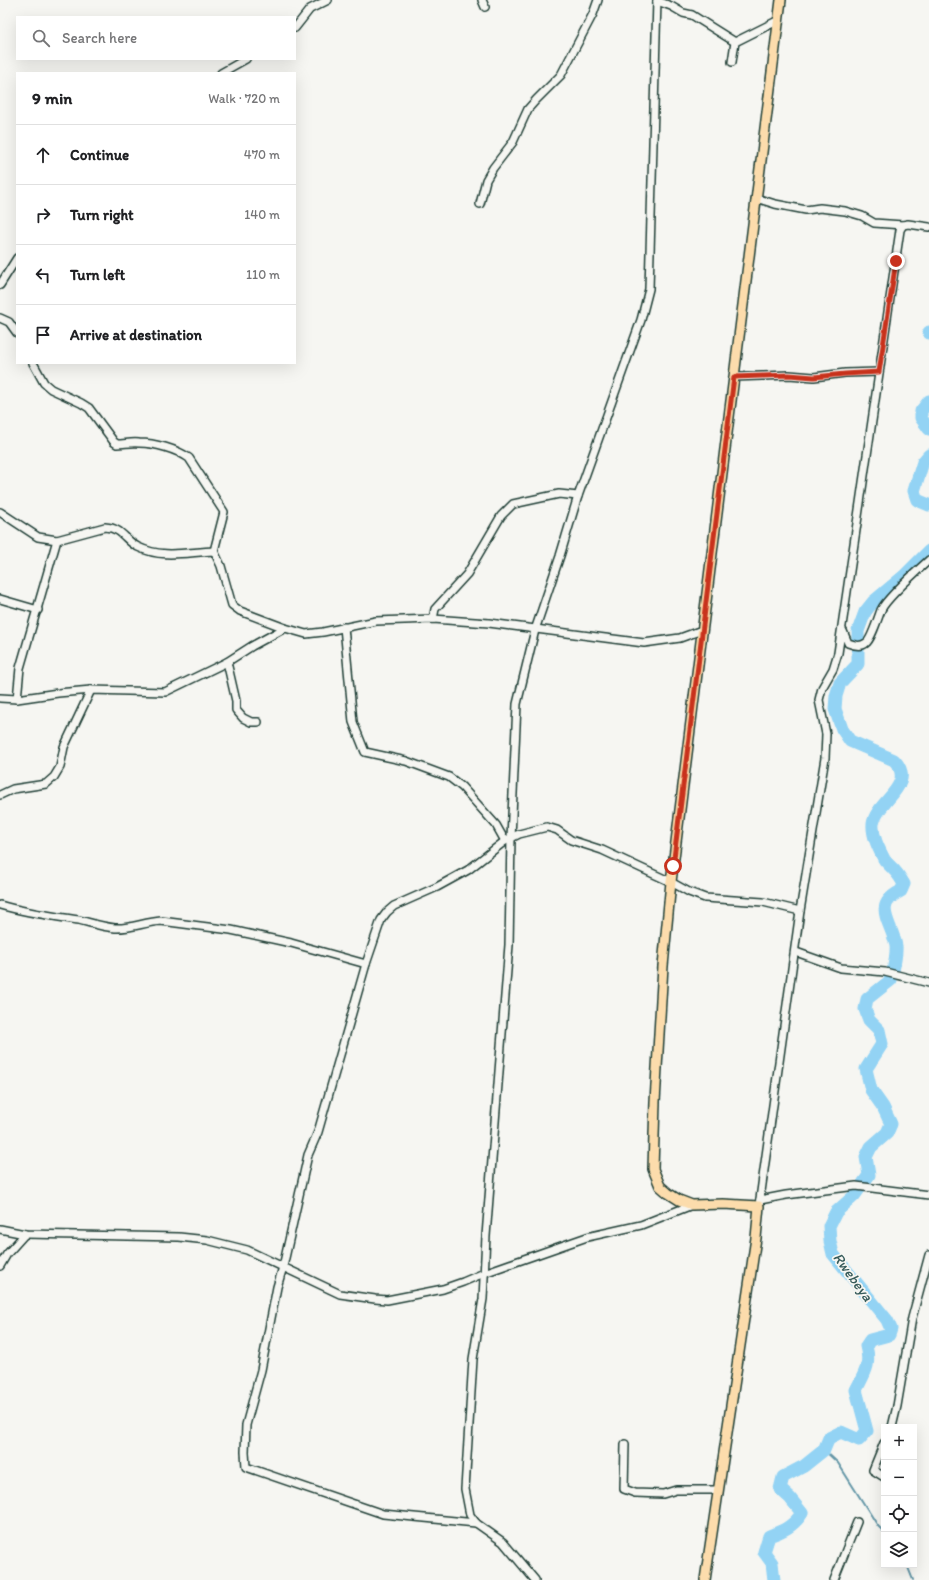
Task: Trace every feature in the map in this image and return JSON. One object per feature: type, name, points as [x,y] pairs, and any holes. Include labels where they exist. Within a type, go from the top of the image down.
[{"type":"main road","points":[[705,1580],[760,1203],[692,1205],[679,1200],[660,1186],[653,1169],[655,1102],[662,973],[671,882],[781,0]]},
{"type":"street","points":[[296,27],[310,9],[317,4],[328,0]]},
{"type":"street","points":[[480,204],[486,180],[493,168],[513,142],[528,109],[561,75],[593,14],[598,0]]},
{"type":"street","points":[[535,1580],[503,1542],[476,1523],[470,1515],[465,1489],[473,1359],[483,1299],[487,1220],[510,945],[508,840],[517,704],[535,630],[578,496],[641,320],[649,289],[657,1],[671,6],[683,13],[692,15],[735,42]]},
{"type":"street","points":[[735,42],[778,20]]},
{"type":"street","points":[[732,62],[735,42]]},
{"type":"street","points":[[223,72],[244,60]]},
{"type":"street","points":[[756,198],[775,204],[806,210],[820,208],[845,211],[862,216],[874,223],[908,224],[929,227]]},
{"type":"street","points":[[903,225],[900,230],[838,653],[822,688],[819,700],[826,734],[825,758],[800,911],[796,952],[760,1203],[786,1195],[856,1186],[929,1195]]},
{"type":"street","points":[[0,285],[16,260]]},
{"type":"street","points":[[0,318],[9,322],[16,332]]},
{"type":"street","points":[[34,364],[44,383],[51,389],[81,402],[90,408],[114,442],[117,444],[139,443],[171,449],[182,453],[189,458],[224,512],[214,551],[221,566],[232,605],[240,611],[285,628],[306,634],[376,621],[433,619],[489,623],[535,630],[600,636],[644,643],[680,638],[702,630]]},
{"type":"street","points":[[734,377],[789,375],[814,377],[879,372]]},
{"type":"street","points":[[433,619],[434,609],[467,574],[501,516],[513,504],[559,494],[578,496]]},
{"type":"street","points":[[0,512],[38,537],[57,540],[105,527],[113,527],[119,530],[136,546],[164,555],[214,551]]},
{"type":"street","points":[[17,698],[20,668],[57,540]]},
{"type":"street","points":[[842,629],[848,643],[855,645],[865,644],[871,638],[872,630],[882,607],[929,560]]},
{"type":"street","points":[[0,599],[38,610]]},
{"type":"street","points":[[344,627],[353,722],[365,752],[406,761],[449,777],[462,787],[508,840]]},
{"type":"street","points":[[0,698],[17,698],[91,690],[164,692],[227,662],[285,628]]},
{"type":"street","points":[[227,662],[236,701],[236,710],[243,718],[251,722],[258,722]]},
{"type":"street","points":[[0,795],[13,789],[46,784],[54,777],[60,766],[64,747],[91,690]]},
{"type":"street","points":[[476,1523],[383,1514],[246,1467],[244,1452],[246,1425],[261,1370],[277,1287],[283,1267],[308,1155],[318,1132],[366,964],[381,920],[394,906],[438,886],[468,870],[518,834],[547,826],[557,830],[571,840],[602,850],[689,892],[705,898],[763,902],[800,911]]},
{"type":"street","points":[[0,905],[28,913],[79,920],[115,928],[151,922],[161,922],[231,930],[291,943],[366,964]]},
{"type":"street","points":[[796,952],[841,968],[885,972],[901,975],[924,983],[929,983]]},
{"type":"street","points":[[0,1229],[25,1234],[179,1237],[207,1240],[247,1250],[340,1294],[387,1300],[443,1289],[587,1237],[642,1225],[692,1205]]},
{"type":"street","points":[[0,1266],[7,1254],[25,1234]]},
{"type":"street","points":[[893,1424],[912,1318],[929,1255]]},
{"type":"street","points":[[626,1444],[624,1488],[635,1493],[663,1494],[676,1490],[718,1490]]},
{"type":"street","points":[[881,1450],[873,1470],[881,1475]]},
{"type":"street","points":[[834,1580],[857,1522]]},
{"type":"waterway","name":"Rwebeya","points":[[929,401],[921,411],[921,418],[929,429]]},
{"type":"waterway","name":"Rwebeya","points":[[929,455],[923,462],[914,491],[917,500],[929,505]]},
{"type":"waterway","name":"Rwebeya","points":[[774,1580],[772,1563],[764,1552],[769,1536],[788,1528],[799,1518],[802,1513],[790,1498],[780,1489],[783,1477],[804,1466],[824,1450],[829,1438],[841,1432],[859,1440],[867,1431],[856,1390],[867,1364],[868,1358],[866,1346],[870,1340],[889,1335],[891,1329],[887,1320],[833,1254],[829,1226],[836,1212],[854,1196],[869,1175],[866,1157],[871,1147],[887,1133],[891,1124],[883,1107],[871,1090],[866,1069],[882,1044],[879,1030],[869,1020],[865,1009],[867,999],[891,980],[895,959],[896,946],[885,909],[887,903],[892,897],[901,891],[904,884],[884,859],[875,838],[873,824],[881,808],[899,785],[901,777],[900,769],[894,760],[850,741],[842,729],[835,709],[836,696],[840,683],[858,664],[858,631],[865,612],[873,602],[904,576],[929,551]]},
{"type":"waterway","points":[[824,1450],[838,1463],[881,1529]]},
{"type":"waterway","points":[[908,1568],[913,1580]]},
{"type":"route","points":[[673,866],[734,377],[789,375],[814,377],[879,372],[896,261]]}]
